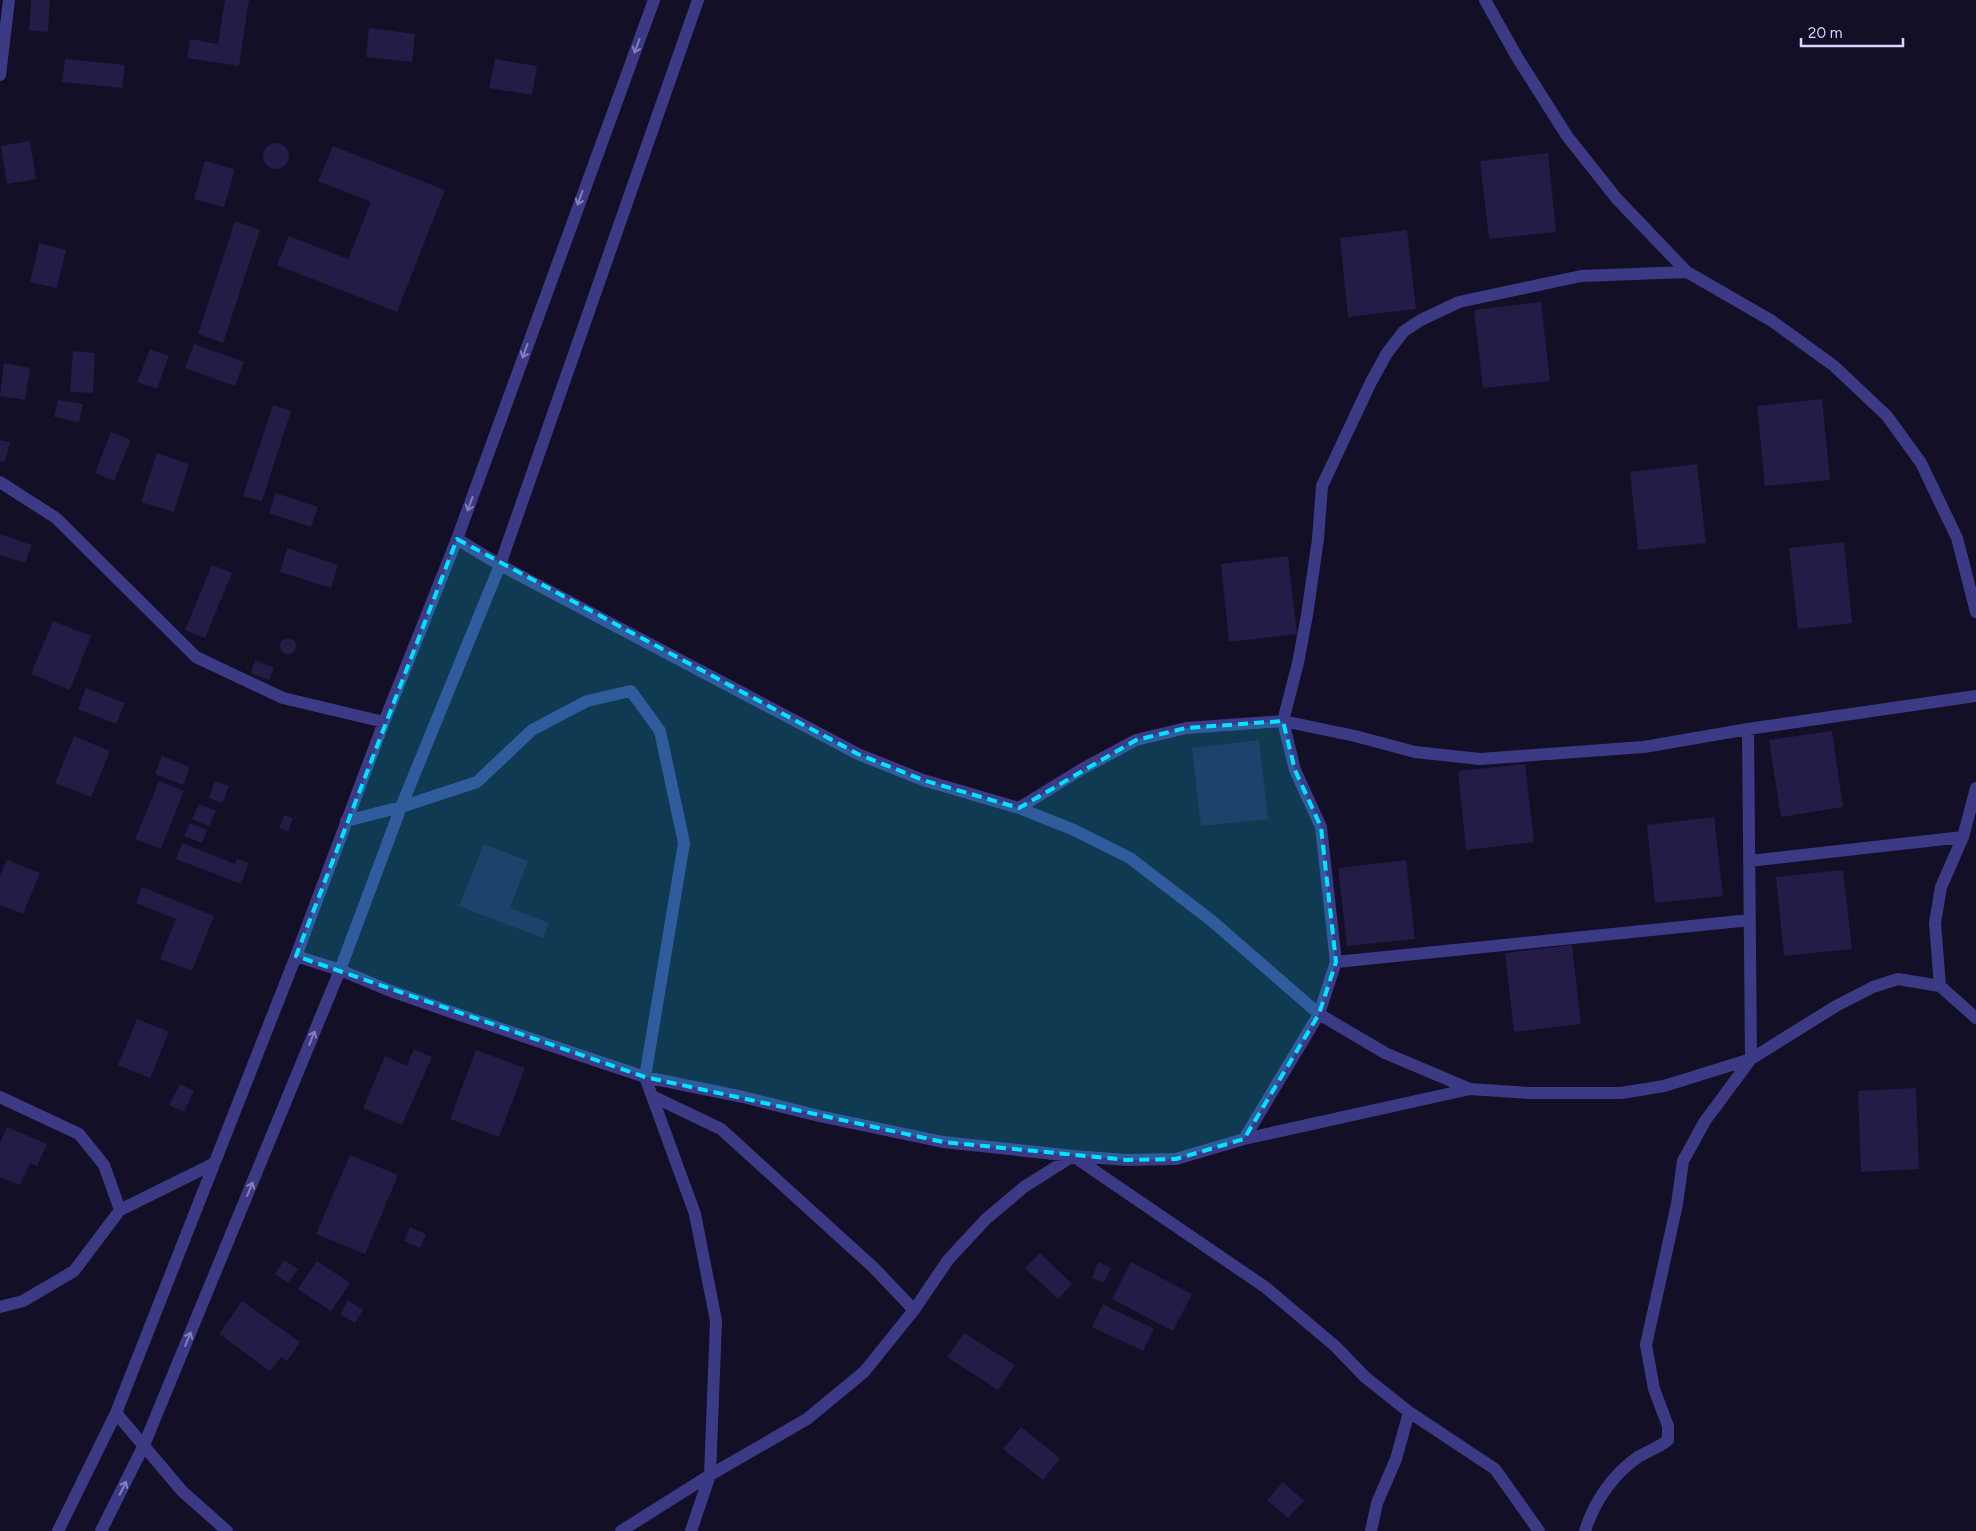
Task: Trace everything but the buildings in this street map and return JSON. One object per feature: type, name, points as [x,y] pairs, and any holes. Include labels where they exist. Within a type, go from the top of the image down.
[{"type":"street","points":[[0,75],[9,0]]},
{"type":"street","points":[[58,1531],[116,1413],[296,956],[384,722],[457,539],[654,0]]},
{"type":"street","points":[[100,1531],[144,1445],[340,970],[401,807],[500,565],[698,0]]},
{"type":"street","points":[[1485,0],[1517,57],[1567,136],[1617,199],[1687,272],[1772,320],[1834,366],[1887,416],[1921,463],[1957,538],[1976,612]]},
{"type":"street","points":[[1244,1139],[1319,1014],[1336,962],[1321,828],[1295,770],[1283,720],[1298,663],[1307,615],[1318,538],[1322,486],[1383,360],[1404,331],[1421,320],[1459,302],[1580,276],[1687,272]]},
{"type":"street","points":[[0,482],[56,518],[196,658],[283,698],[384,722]]},
{"type":"street","points":[[457,539],[500,565],[858,754],[923,780],[1019,808],[1074,830],[1130,858],[1212,921],[1319,1014],[1385,1053],[1470,1089]]},
{"type":"street","points":[[346,821],[401,807],[477,782],[532,730],[587,701],[631,691],[660,731],[684,843],[645,1078],[654,1097],[695,1214],[716,1321],[710,1475],[691,1531]]},
{"type":"street","points":[[1019,808],[1082,769],[1136,740],[1186,728],[1283,720],[1415,752],[1480,759],[1644,747],[1748,728],[1976,696]]},
{"type":"street","points":[[1585,1531],[1590,1515],[1615,1478],[1626,1466],[1641,1455],[1655,1450],[1668,1440],[1668,1426],[1654,1389],[1646,1345],[1677,1204],[1683,1161],[1705,1121],[1751,1059],[1748,728]]},
{"type":"street","points":[[1940,986],[1935,923],[1941,887],[1963,837],[1976,788]]},
{"type":"street","points":[[1749,861],[1963,837]]},
{"type":"street","points":[[1336,962],[1750,920]]},
{"type":"street","points":[[296,956],[340,970],[407,997],[645,1078],[743,1096],[819,1116],[944,1142],[1127,1160],[1176,1159],[1244,1139],[1470,1089],[1528,1093],[1621,1093],[1664,1086],[1751,1059],[1836,1006],[1873,986],[1898,979],[1940,986],[1976,1018]]},
{"type":"street","points":[[0,1096],[79,1134],[104,1165],[120,1210]]},
{"type":"street","points":[[654,1097],[721,1129],[874,1268],[914,1310]]},
{"type":"street","points":[[621,1531],[710,1475],[807,1419],[864,1372],[914,1310],[948,1260],[986,1219],[1024,1187],[1073,1156]]},
{"type":"street","points":[[1073,1156],[1265,1287],[1335,1346],[1365,1377],[1409,1412],[1495,1469],[1539,1531]]},
{"type":"street","points":[[0,1306],[23,1301],[74,1271],[120,1210],[213,1164]]},
{"type":"street","points":[[1371,1531],[1377,1503],[1396,1459],[1409,1412]]},
{"type":"street","points":[[116,1413],[182,1491],[227,1531]]},
{"type":"highlighted area","points":[[457,539],[858,754],[923,780],[1019,808],[1136,740],[1186,728],[1283,721],[1295,770],[1321,827],[1336,962],[1319,1014],[1244,1139],[1176,1159],[1127,1160],[943,1142],[645,1077],[296,956]]}]
